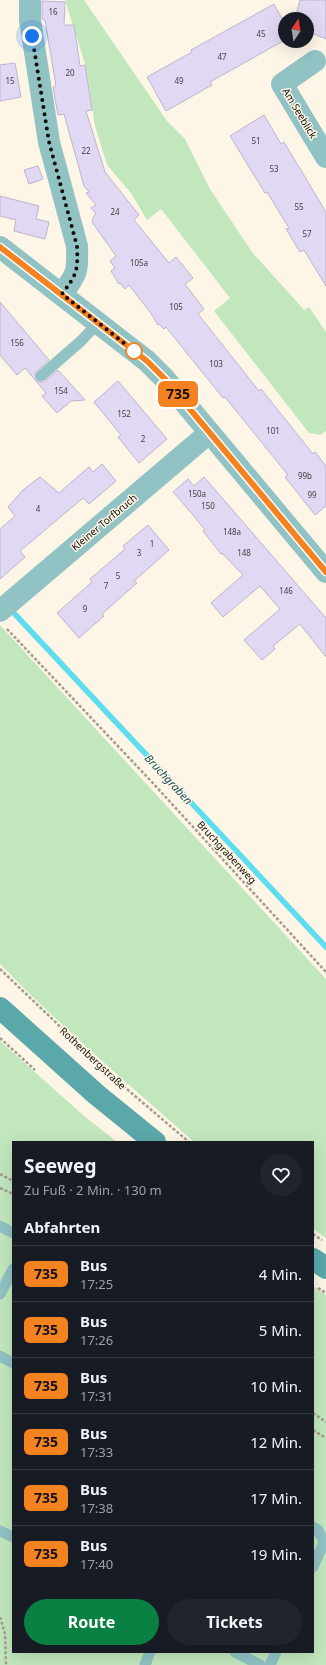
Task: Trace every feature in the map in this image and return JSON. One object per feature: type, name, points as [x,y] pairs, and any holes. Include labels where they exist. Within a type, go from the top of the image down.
[{"type":"main road","points":[[0,1008],[97,1095],[154,1141]]},
{"type":"main road","points":[[319,1251],[326,1268]]},
{"type":"street","points":[[30,0],[30,20],[49,142],[77,246],[75,277],[62,294]]},
{"type":"street","name":"Am Seeblick","points":[[315,61],[282,84],[326,157]]},
{"type":"street","points":[[0,247],[147,361],[164,378],[326,572]]},
{"type":"street","name":"Kleiner Torfbruch","points":[[3,619],[209,433]]},
{"type":"lane","points":[[41,376],[81,341],[98,323]]},
{"type":"lane","points":[[0,1226],[12,1232]]},
{"type":"lane","points":[[0,1294],[12,1271]]},
{"type":"lane","points":[[0,1356],[12,1362]]},
{"type":"lane","points":[[314,1528],[318,1530],[324,1542],[314,1565]]},
{"type":"lane","points":[[0,1531],[12,1537]]},
{"type":"lane","points":[[145,1665],[150,1653]]},
{"type":"lane","points":[[237,1653],[260,1665]]},
{"type":"lane","points":[[270,1665],[276,1653]]},
{"type":"path","name":"Bruchgrabenweg","points":[[3,619],[326,972]]},
{"type":"path","name":"Rothenbergstraße","points":[[0,969],[115,1079],[188,1141]]},
{"type":"path","points":[[0,1174],[12,1180]]},
{"type":"path","points":[[0,1188],[12,1194]]},
{"type":"path","points":[[314,1237],[319,1251]]},
{"type":"path","points":[[314,1414],[326,1422]]},
{"type":"path","points":[[314,1431],[326,1438]]},
{"type":"path","points":[[0,1617],[5,1634],[6,1665]]},
{"type":"green space","points":[[65,0],[84,0],[167,121],[185,139],[210,189],[252,252],[304,310],[309,307],[326,332],[326,431],[320,435],[309,433],[214,311],[230,298],[161,209],[147,220],[131,193],[107,165],[95,126],[85,64]]},
{"type":"green space","points":[[0,625],[326,979],[326,1238],[314,1230],[314,1141],[193,1141],[71,1033],[0,964]]},
{"type":"green space","points":[[0,1041],[83,1115],[116,1141],[12,1141],[12,1653],[314,1653],[314,1287],[326,1295],[326,1665],[0,1665]]},
{"type":"building","points":[[300,0],[326,0],[326,39],[314,34],[314,12],[297,12]]},
{"type":"building","points":[[42,1],[65,2],[64,25],[74,25],[80,66],[85,65],[92,110],[86,111],[105,172],[139,215],[134,220],[169,263],[176,257],[193,278],[185,284],[204,309],[198,314],[259,391],[261,389],[313,454],[315,452],[326,466],[326,506],[315,515],[285,477],[288,475],[225,397],[223,398],[166,327],[164,329],[159,324],[158,325],[129,285],[125,289],[120,283],[119,284],[111,271],[115,268],[110,261],[116,256],[92,222],[96,214],[91,208],[96,205],[86,193],[89,192],[84,186],[64,114],[58,115],[53,87],[56,86],[45,20],[42,19]]},
{"type":"building","points":[[274,4],[278,12],[278,44],[210,82],[212,85],[166,111],[147,77],[192,52],[191,50]]},
{"type":"building","points":[[15,63],[21,97],[0,101],[0,65]]},
{"type":"building","points":[[264,115],[281,144],[284,142],[326,212],[326,286],[304,250],[300,252],[286,229],[289,228],[267,192],[265,193],[230,136]]},
{"type":"building","points":[[38,166],[43,179],[29,184],[24,170]]},
{"type":"building","points":[[0,196],[39,206],[36,219],[49,222],[45,239],[14,231],[16,220],[0,216]]},
{"type":"building","points":[[0,302],[49,360],[35,373],[36,380],[43,383],[58,370],[85,400],[71,401],[57,413],[42,396],[46,393],[25,368],[17,375],[0,355]]},
{"type":"building","points":[[118,381],[167,439],[139,463],[118,437],[121,435],[94,402]]},
{"type":"building","points":[[102,464],[116,481],[89,504],[83,498],[20,551],[25,557],[0,579],[0,529],[15,516],[8,507],[23,490],[40,477],[59,493],[89,467],[93,472]]},
{"type":"building","points":[[204,477],[326,618],[326,657],[300,624],[273,646],[275,649],[262,660],[244,640],[280,609],[260,586],[223,617],[211,603],[243,575],[222,553],[221,554],[203,531],[205,530],[173,492],[188,479],[194,486]]},
{"type":"building","points":[[148,525],[169,550],[134,581],[137,583],[102,614],[104,616],[79,638],[57,613],[92,582],[90,579],[125,549],[123,546]]},
{"type":"waterway","name":"Bruchgraben","points":[[12,611],[326,947]]},
{"type":"bus line","name":"735","points":[[0,247],[147,361],[164,378],[326,572]]},
{"type":"route","points":[[32,36],[49,142],[77,246],[75,277],[62,294],[134,351]]}]
